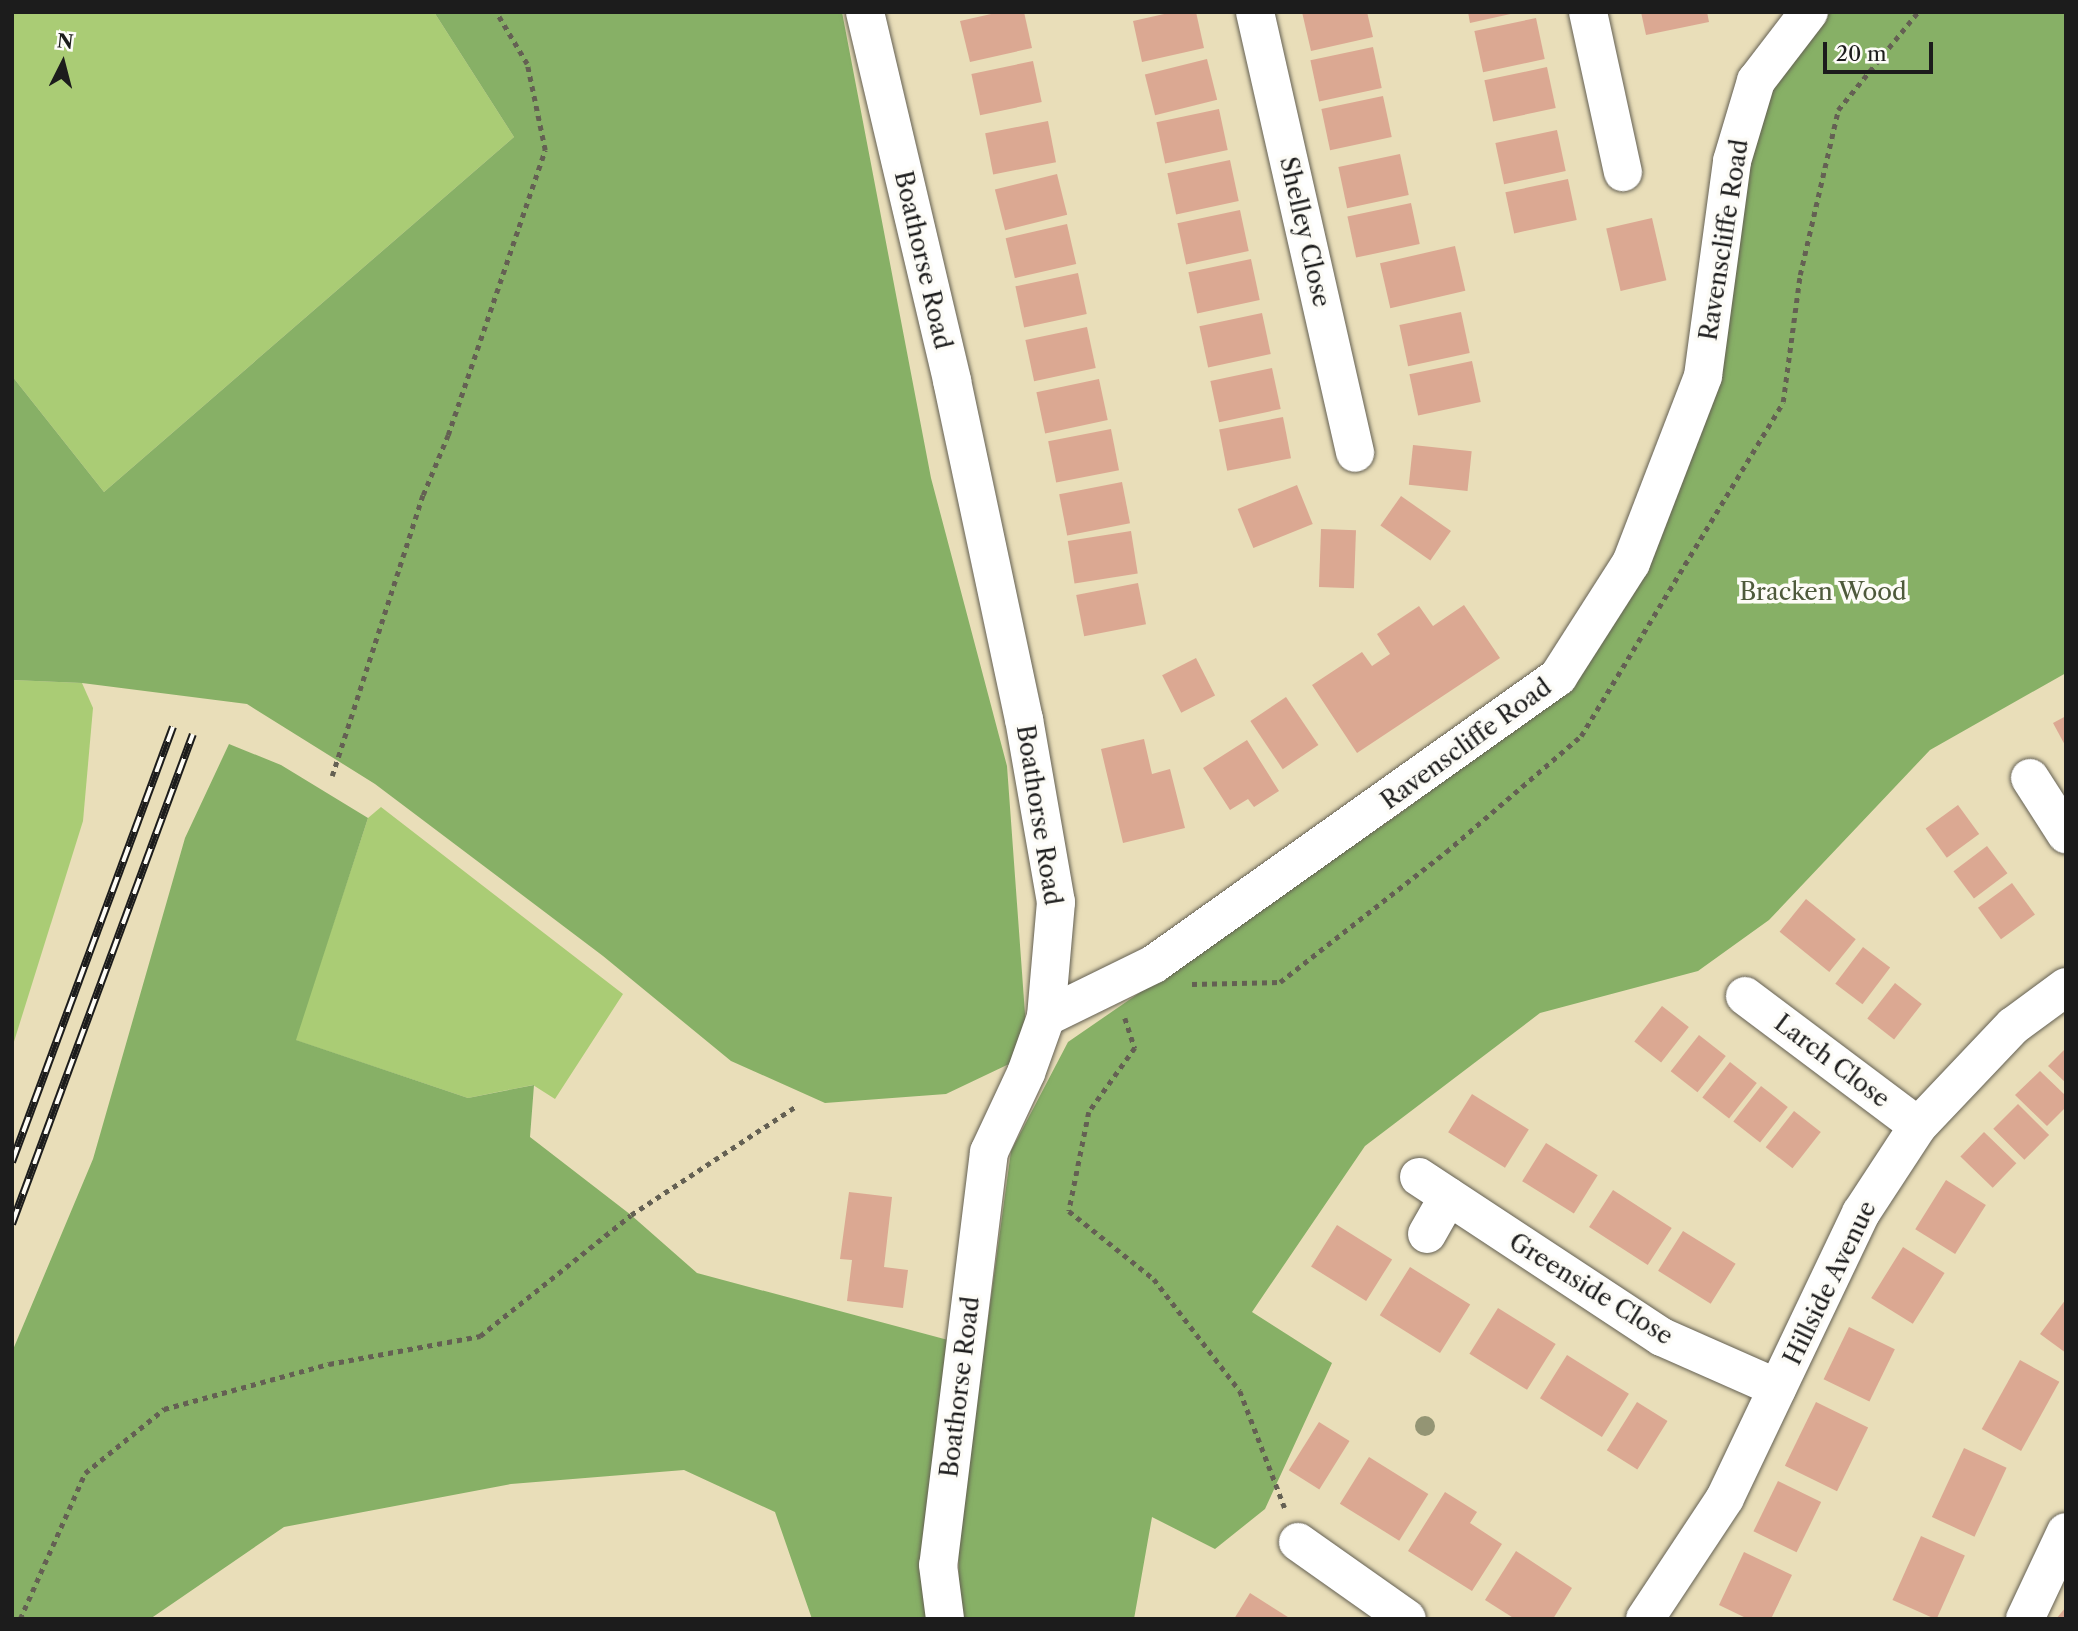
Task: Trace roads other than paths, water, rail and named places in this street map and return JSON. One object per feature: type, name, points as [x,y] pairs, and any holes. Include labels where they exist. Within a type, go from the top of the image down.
[{"type":"street","name":"Boathorse Road","points":[[865,12],[952,381],[1026,732],[1056,902],[1046,1017],[989,1152],[938,1565],[945,1619]]},
{"type":"street","name":"Shelley Close","points":[[1255,12],[1355,453]]},
{"type":"street","points":[[1588,12],[1623,172]]},
{"type":"street","name":"Ravenscliffe Road","points":[[1046,1017],[1154,964],[1558,677],[1631,563],[1703,376],[1732,162],[1756,81],[1809,12]]},
{"type":"street","points":[[2029,778],[2066,835]]},
{"type":"street","name":"Hillside Avenue","points":[[1645,1619],[1725,1498],[1861,1213],[1918,1126],[2014,1026],[2066,987]]},
{"type":"street","name":"Larch Close","points":[[1745,996],[1918,1126]]},
{"type":"street","name":"Greenside Close","points":[[1427,1234],[1434,1187],[1662,1337],[1777,1388]]},
{"type":"street","points":[[2025,1619],[2066,1532]]},
{"type":"street","points":[[1298,1542],[1406,1619]]},
{"type":"railway","points":[[12,1162],[173,727]]},
{"type":"railway","points":[[12,1224],[193,734]]},
{"type":"park label","name":"Bracken Wood","points":[[1823,592]]}]
